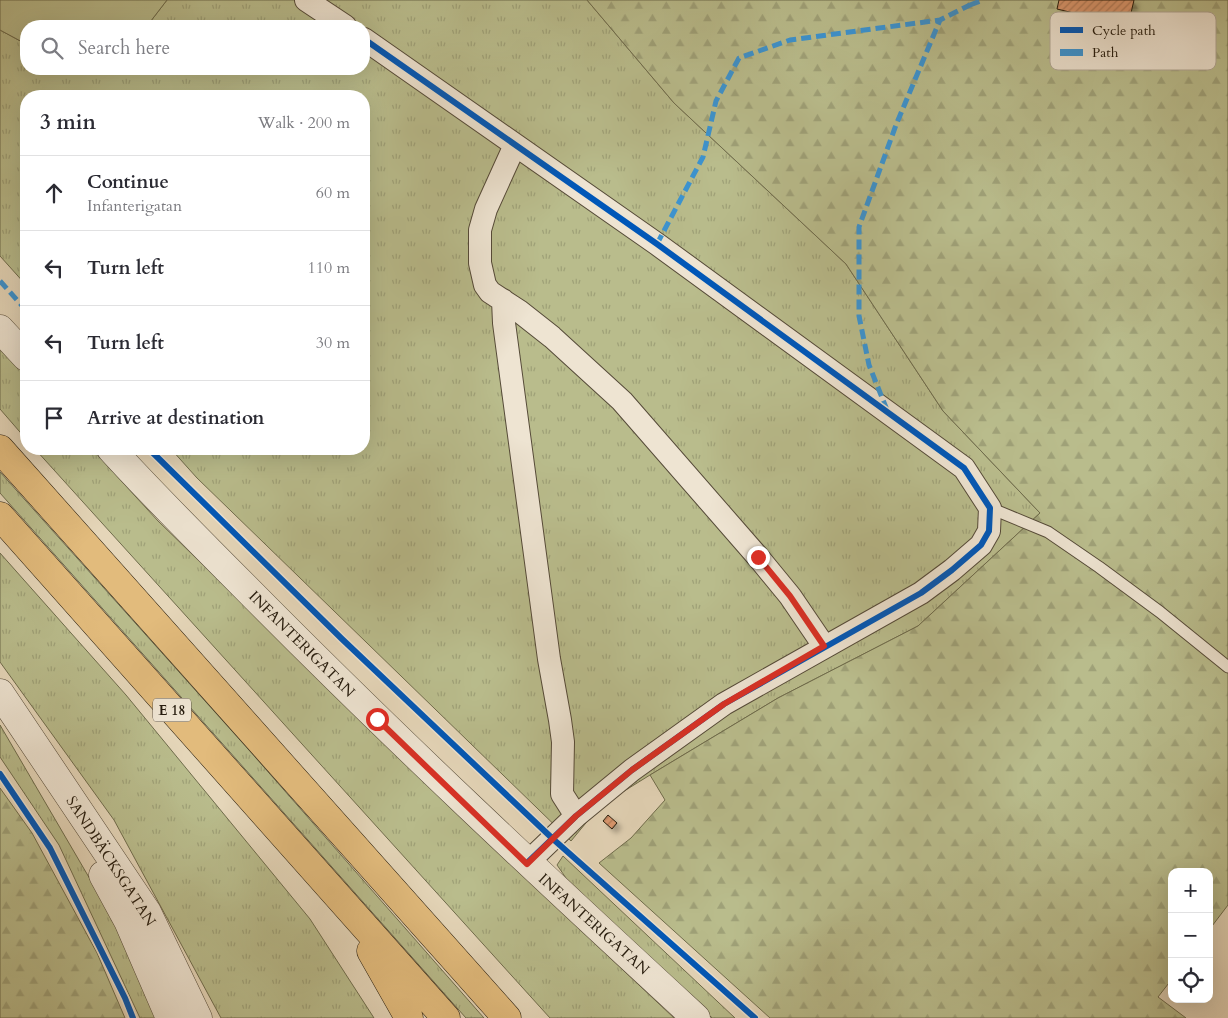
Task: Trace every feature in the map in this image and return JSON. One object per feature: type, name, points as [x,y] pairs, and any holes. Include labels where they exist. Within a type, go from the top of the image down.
[{"type":"highway","points":[[0,449],[507,1018]]},
{"type":"highway","name":"E 18","points":[[0,516],[446,1018]]},
{"type":"highway","points":[[345,904],[408,1018]]},
{"type":"street","points":[[306,0],[336,20]]},
{"type":"street","points":[[370,44],[657,244],[964,468],[990,508],[988,530],[981,545],[952,570],[920,593],[724,704],[632,770],[576,816],[527,864]]},
{"type":"street","points":[[515,145],[486,208],[480,230],[480,263],[485,285],[490,292],[519,311],[552,337],[622,401],[769,570],[807,619],[824,646]]},
{"type":"street","points":[[503,300],[504,323],[543,616],[560,720],[562,794],[576,816]]},
{"type":"street","points":[[0,329],[20,351]]},
{"type":"street","name":"INFANTERIGATAN","points":[[116,455],[322,666],[527,864],[696,1018]]},
{"type":"street","name":"SANDBÄCKSGATAN","points":[[6,702],[128,921],[170,1018]]},
{"type":"street","name":"SANDBÄCKSGATAN","points":[[6,702],[147,912],[198,1018]]},
{"type":"lane","points":[[990,508],[1048,532],[1160,612],[1228,667]]},
{"type":"green space","points":[[0,0],[167,0],[152,20],[20,20],[20,41],[0,30]]},
{"type":"green space","points":[[167,0],[587,0],[674,103],[846,264],[943,411],[1040,513],[918,626],[778,698],[650,775],[600,806],[571,841],[197,478],[176,455],[370,455],[370,90],[20,90],[20,278],[0,256],[0,30],[20,41],[20,75],[370,75],[370,20],[152,20]]},
{"type":"green space","points":[[587,0],[1228,0],[1228,905],[1213,925],[1213,868],[1168,868],[1168,984],[1158,997],[1186,1018],[770,1018],[599,863],[631,838],[665,800],[650,775],[778,698],[918,626],[1040,513],[943,411],[846,264],[674,103]]},
{"type":"green space","points":[[0,347],[20,369],[20,432],[0,409]]},
{"type":"green space","points":[[40,455],[98,455],[158,521],[502,856],[674,1018],[550,1018]]},
{"type":"green space","points":[[0,472],[248,749],[484,1018],[466,1018],[0,493]]},
{"type":"green space","points":[[0,553],[126,695],[310,919],[374,1018],[221,1018],[114,820],[0,662]]},
{"type":"green space","points":[[0,725],[118,927],[157,1018],[140,1018],[59,845],[0,757]]},
{"type":"green space","points":[[0,788],[32,833],[97,953],[125,1018],[0,1018]]},
{"type":"green space","points":[[563,856],[735,1018],[712,1018],[566,878],[557,865]]},
{"type":"building","points":[[1059,0],[1134,0],[1131,12],[1070,12],[1057,9]]},
{"type":"building","points":[[608,815],[617,823],[612,829],[603,821]]},
{"type":"marked path","points":[[657,244],[703,157],[716,101],[739,58],[790,40],[940,20],[970,5],[971,0]]},
{"type":"marked path","points":[[970,5],[983,0]]},
{"type":"marked path","points":[[887,410],[869,365],[859,316],[859,227],[896,125],[940,20]]},
{"type":"marked path","points":[[0,281],[20,303]]},
{"type":"cycle path","points":[[370,43],[657,244],[964,468],[990,508],[989,531],[981,545],[952,570],[921,593],[724,704],[632,770],[576,816],[527,863]]},
{"type":"cycle path","points":[[155,455],[342,639],[553,839],[755,1018]]},
{"type":"cycle path","points":[[0,774],[50,848],[125,998],[133,1018]]},
{"type":"route","points":[[377,719],[527,864],[576,816],[632,770],[724,704],[824,646],[790,596],[758,557]]}]
